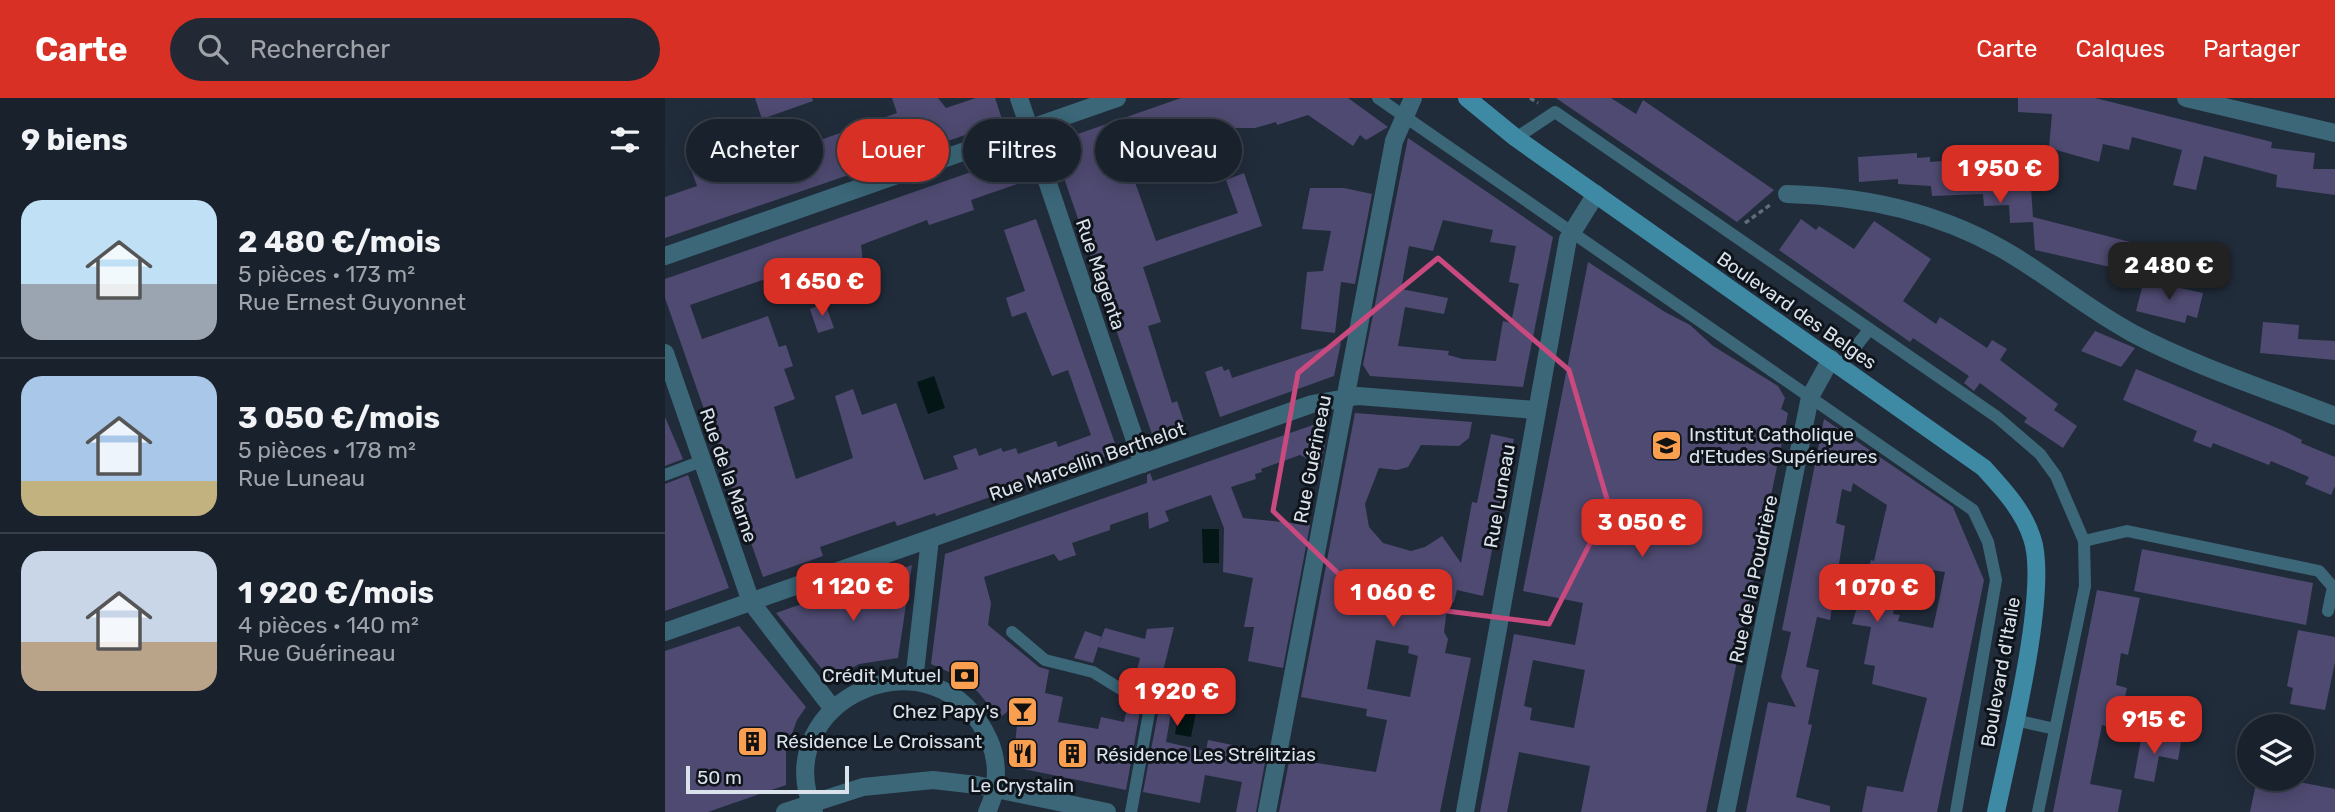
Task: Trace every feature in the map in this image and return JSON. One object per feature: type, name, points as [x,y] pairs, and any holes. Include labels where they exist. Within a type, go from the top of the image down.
[{"type":"main road","name":"Boulevard des Belges","points":[[1471,100],[1516,138],[1984,468],[2016,505],[2033,538]]},
{"type":"main road","name":"Boulevard d'Italie","points":[[1996,812],[2015,720],[2038,566],[2033,538]]},
{"type":"street","name":"Rue Magenta","points":[[1019,98],[1027,119]]},
{"type":"street","points":[[1056,119],[1117,98]]},
{"type":"street","name":"Rue Guérineau","points":[[1267,812],[1394,141],[1413,98]]},
{"type":"street","points":[[2186,98],[2335,132]]},
{"type":"street","points":[[665,256],[963,151]]},
{"type":"street","name":"Rue Magenta","points":[[1048,182],[1143,464]]},
{"type":"street","name":"Rue Luneau","points":[[1465,812],[1535,410],[1570,231],[1596,194]]},
{"type":"street","points":[[1779,199],[1874,203],[1933,218],[1986,240],[2016,257],[2101,316],[2137,336],[2335,416]]},
{"type":"street","name":"Rue de la Marne","points":[[665,353],[751,602],[833,709]]},
{"type":"street","name":"Rue de la Poudrière","points":[[1726,812],[1810,397],[1836,362]]},
{"type":"street","name":"Rue Marcellin Berthelot","points":[[665,632],[1312,404],[1345,396],[1535,410]]},
{"type":"street","points":[[913,681],[930,539]]},
{"type":"street","points":[[812,808],[806,770],[809,753],[814,737],[833,709],[870,685],[913,681],[935,686],[954,696],[977,718],[992,747],[995,790],[987,812]]},
{"type":"street","points":[[785,812],[812,808],[853,790],[898,782],[953,781],[1082,810],[1107,812]]},
{"type":"lane","points":[[1378,98],[1973,510],[1988,542],[1996,580],[1956,812]]},
{"type":"lane","points":[[1516,138],[1555,112],[1997,417],[2040,454],[2056,475],[2084,541],[2085,586],[2066,708],[2055,729],[2038,812]]},
{"type":"lane","points":[[1836,362],[1869,330]]},
{"type":"lane","points":[[665,475],[702,461]]},
{"type":"lane","points":[[2084,541],[2127,531],[2319,571],[2333,587],[2328,611]]},
{"type":"lane","points":[[1012,632],[1045,660],[1093,672],[1150,707],[1131,812]]},
{"type":"lane","points":[[2015,720],[2055,729]]},
{"type":"path","points":[[1742,225],[1779,199]]},
{"type":"highlighted area","points":[[1438,258],[1569,370],[1609,506],[1549,624],[1367,601],[1273,511],[1298,373]]},
{"type":"shaded area","points":[[934,376],[945,408],[928,414],[917,382]]},
{"type":"shaded area","points":[[1202,529],[1219,529],[1219,563],[1203,563]]},
{"type":"shaded area","points":[[1182,699],[1198,702],[1191,737],[1175,734]]},
{"type":"building","points":[[755,98],[812,98],[813,101],[762,119]]},
{"type":"building","points":[[892,98],[938,98],[946,108],[976,98],[995,98],[1002,119],[963,119],[963,136],[949,141],[949,119],[880,119],[897,113]]},
{"type":"building","points":[[1181,98],[1348,98],[1388,127],[1366,140],[1360,135],[1353,146],[1308,115],[1277,125],[1276,122],[1255,128],[1242,128],[1242,119],[1121,119]]},
{"type":"building","points":[[1556,98],[1611,98],[1636,114],[1643,100],[1774,190],[1737,222]]},
{"type":"building","points":[[2018,98],[2095,98],[2272,142],[2271,148],[2315,153],[2313,169],[2335,169],[2335,195],[2276,187],[2277,175],[2204,156],[2196,190],[2173,185],[2182,150],[2132,137],[2129,150],[2103,144],[2099,162],[2049,148],[2052,114],[2018,112]]},
{"type":"building","points":[[1095,128],[1095,182],[1135,182],[1156,241],[1238,213],[1227,182],[1242,182],[1244,173],[1262,226],[1143,267],[1161,322],[1148,326],[1172,403],[1177,401],[1186,428],[1154,440],[1065,182],[1081,182],[1081,133]]},
{"type":"building","points":[[837,134],[837,179],[665,238],[665,197],[697,186],[696,182],[823,182],[823,139]]},
{"type":"building","points":[[1408,138],[1553,237],[1523,387],[1370,376],[1363,365]],"holes":[[[1443,220],[1493,230],[1490,242],[1516,246],[1509,282],[1519,284],[1511,323],[1503,321],[1496,361],[1463,359],[1448,355],[1449,351],[1398,346],[1405,307],[1444,314],[1448,298],[1401,289],[1409,246],[1433,251]]]},
{"type":"building","points":[[1917,153],[1917,158],[1930,157],[1930,162],[1956,160],[1957,172],[2007,169],[2009,190],[2031,189],[2033,217],[2138,244],[2132,272],[2035,250],[2033,222],[2010,223],[2009,205],[1984,206],[1983,194],[1932,196],[1931,186],[1898,184],[1898,179],[1859,182],[1858,157]]},
{"type":"building","points":[[963,175],[963,182],[1023,182],[971,200],[974,210],[929,225],[927,220],[861,245],[863,263],[856,266],[857,269],[811,287],[803,266],[690,305],[702,339],[768,316],[779,347],[786,345],[793,366],[784,369],[795,399],[774,407],[796,479],[853,458],[835,396],[853,389],[862,415],[896,403],[924,480],[958,469],[953,456],[976,448],[979,456],[1001,448],[1003,452],[1016,448],[1018,454],[1056,441],[1058,447],[1091,435],[1068,370],[1052,376],[1026,312],[1012,317],[1006,298],[1025,291],[1004,230],[1036,219],[1118,452],[936,516],[935,513],[897,526],[895,521],[820,547],[823,556],[763,577],[665,298],[665,279],[942,182],[949,182]]},
{"type":"building","points":[[1310,188],[1344,188],[1372,194],[1355,284],[1341,282],[1335,333],[1301,329],[1307,272],[1323,271],[1331,231],[1302,229]]},
{"type":"building","points":[[1801,219],[1816,230],[1819,226],[1854,249],[1874,221],[1931,259],[1903,301],[1936,324],[1940,317],[1987,348],[1992,340],[2007,349],[2000,360],[2058,404],[2054,410],[2077,426],[2063,448],[2024,422],[2027,418],[1980,383],[1974,391],[1964,383],[1969,376],[1913,338],[1910,342],[1779,250]]},
{"type":"building","points":[[1588,262],[1690,325],[1713,346],[1778,386],[1785,398],[1781,409],[1788,413],[1706,812],[1581,812],[1590,766],[1519,752],[1507,812],[1480,812],[1514,634],[1575,645],[1583,603],[1523,591]],"holes":[[[1533,660],[1585,670],[1574,728],[1530,720],[1532,708],[1524,706]]]},
{"type":"building","points":[[2144,280],[2203,293],[2197,318],[2187,315],[2185,323],[2136,311]]},
{"type":"building","points":[[825,303],[834,328],[818,333],[810,309]]},
{"type":"building","points":[[2263,322],[2299,325],[2298,339],[2335,341],[2335,360],[2260,353]]},
{"type":"building","points":[[2095,331],[2135,348],[2121,367],[2081,351]]},
{"type":"building","points":[[1341,342],[1334,376],[1220,417],[1205,372],[1222,366],[1224,371],[1229,369],[1232,378]]},
{"type":"building","points":[[2136,369],[2284,431],[2302,440],[2301,443],[2335,457],[2335,486],[2331,495],[2305,484],[2309,477],[2271,461],[2269,465],[2213,443],[2211,448],[2193,441],[2197,431],[2123,400]]},
{"type":"building","points":[[1355,413],[1472,422],[1469,438],[1459,446],[1421,445],[1408,467],[1397,470],[1379,468],[1365,504],[1369,527],[1383,543],[1411,551],[1425,547],[1442,536],[1461,563],[1472,502],[1477,503],[1491,434],[1514,439],[1483,596],[1457,590],[1454,602],[1447,608],[1444,632],[1448,639],[1445,653],[1471,658],[1440,812],[1279,812],[1292,747],[1313,751],[1310,762],[1376,772],[1387,720],[1366,716],[1367,709],[1301,697]],"holes":[[[1376,640],[1409,646],[1408,653],[1418,656],[1410,697],[1367,689]]]},
{"type":"building","points":[[665,417],[683,459],[665,466]]},
{"type":"building","points":[[1824,419],[1953,507],[1984,580],[1937,812],[1862,812],[1867,786],[1903,792],[1927,698],[1872,684],[1875,666],[1864,664],[1871,627],[1852,624],[1871,560],[1874,561],[1887,505],[1853,483],[1851,492],[1842,489],[1836,523],[1845,526],[1830,620],[1817,617],[1806,667],[1819,670],[1808,724],[1812,725],[1796,797],[1830,806],[1830,812],[1746,812],[1768,702],[1796,707],[1781,677],[1791,632],[1782,630]],"holes":[[[1904,566],[1945,572],[1933,628],[1898,621],[1900,615],[1893,614]]]},
{"type":"building","points":[[1313,425],[1326,439],[1321,466],[1300,455],[1261,469],[1262,472],[1255,474],[1256,479],[1231,487],[1243,518],[1310,525],[1283,668],[1248,661],[1254,627],[1244,627],[1253,578],[1223,572],[1224,528],[1211,495],[1165,511],[1169,521],[1149,529],[1148,512],[1110,525],[1110,530],[1072,543],[1076,555],[1059,561],[1054,554],[984,577],[991,603],[988,625],[1039,667],[1049,670],[1045,693],[1063,697],[1058,722],[1098,729],[1101,717],[1124,722],[1128,704],[1140,711],[1126,790],[1013,767],[1019,703],[999,718],[978,692],[958,676],[931,664],[945,554],[1147,483],[1147,475],[1150,473],[1153,481]]},
{"type":"building","points":[[688,475],[729,588],[665,611],[665,484]]},
{"type":"building","points":[[2142,549],[2313,583],[2306,625],[2134,591]]},
{"type":"building","points":[[912,565],[898,658],[859,664],[831,680],[776,613]]},
{"type":"building","points":[[2097,590],[2140,598],[2128,655],[2121,653],[2116,685],[2127,688],[2118,729],[2102,725],[2090,784],[2122,790],[2118,812],[2053,812]]},
{"type":"building","points":[[739,626],[806,707],[797,720],[786,750],[786,785],[708,812],[665,812],[665,651]]},
{"type":"building","points":[[1174,627],[1156,699],[1173,702],[1166,742],[1206,751],[1208,740],[1252,749],[1250,759],[1265,762],[1256,812],[1236,812],[1242,782],[1205,775],[1200,803],[1143,792],[1159,708],[1155,700],[1133,687],[1140,658],[1098,647],[1093,663],[1074,658],[1085,631],[1102,637],[1105,628],[1145,639],[1147,629]]},
{"type":"building","points":[[2298,630],[2335,637],[2335,662],[2325,710],[2290,704],[2293,688],[2287,686]]},
{"type":"building","points":[[2142,734],[2181,742],[2178,760],[2159,756],[2154,782],[2134,778]]},
{"type":"building","points":[[2314,785],[2335,789],[2335,812],[2250,812],[2254,791],[2314,791]]},
{"type":"place","name":"Institut Catholique d'Etudes Supérieures","points":[[1666,445]]},
{"type":"place","name":"Crédit Mutuel","points":[[964,675]]},
{"type":"place","name":"Chez Papy's","points":[[1022,711]]},
{"type":"place","name":"Résidence Le Croissant","points":[[753,741]]},
{"type":"place","name":"Le Crystalin","points":[[1022,754]]},
{"type":"place","name":"Résidence Les Strélitzias","points":[[1073,754]]}]
